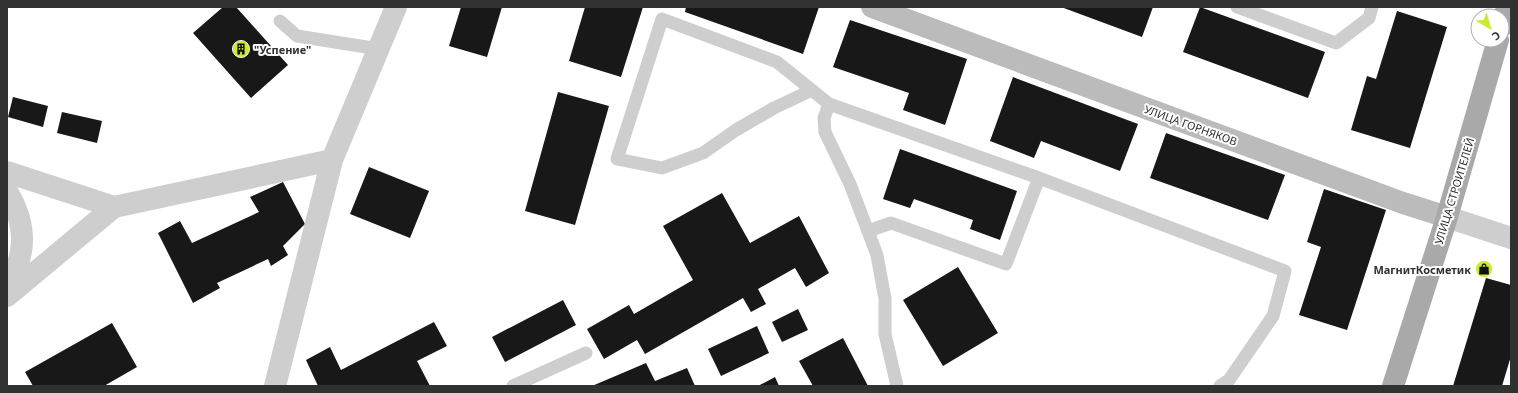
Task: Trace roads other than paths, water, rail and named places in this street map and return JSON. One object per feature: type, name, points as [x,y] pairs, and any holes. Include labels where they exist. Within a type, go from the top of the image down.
[{"type":"main road","name":"УЛИЦА СТРОИТЕЛЕЙ","points":[[1393,386],[1447,217],[1496,48]]},
{"type":"street","points":[[275,386],[332,160],[396,7]]},
{"type":"street","name":"УЛИЦА ГОРНЯКОВ","points":[[872,7],[1403,203],[1511,238]]},
{"type":"street","points":[[7,296],[114,207],[332,160]]},
{"type":"street","points":[[7,172],[114,207]]},
{"type":"street","points":[[7,191],[17,210],[22,229],[22,251],[16,272],[7,291]]},
{"type":"lane","points":[[1237,7],[1336,43],[1369,18],[1372,7]]},
{"type":"lane","points":[[812,90],[736,130],[703,153],[662,168],[617,159],[662,19],[777,62],[812,90],[829,104],[1039,178],[1285,271],[1273,316],[1229,380],[1220,386]]},
{"type":"lane","points":[[280,21],[297,36],[379,49]]},
{"type":"lane","points":[[829,104],[824,118],[825,132],[850,184],[877,254],[885,299],[885,334],[897,386]]},
{"type":"lane","points":[[868,231],[891,223],[1006,264],[1039,178]]},
{"type":"lane","points":[[513,386],[586,353]]},
{"type":"place","name":"\"Успение\"","points":[[241,49]]},
{"type":"place","name":"МагнитКосметик","points":[[1484,269]]}]
